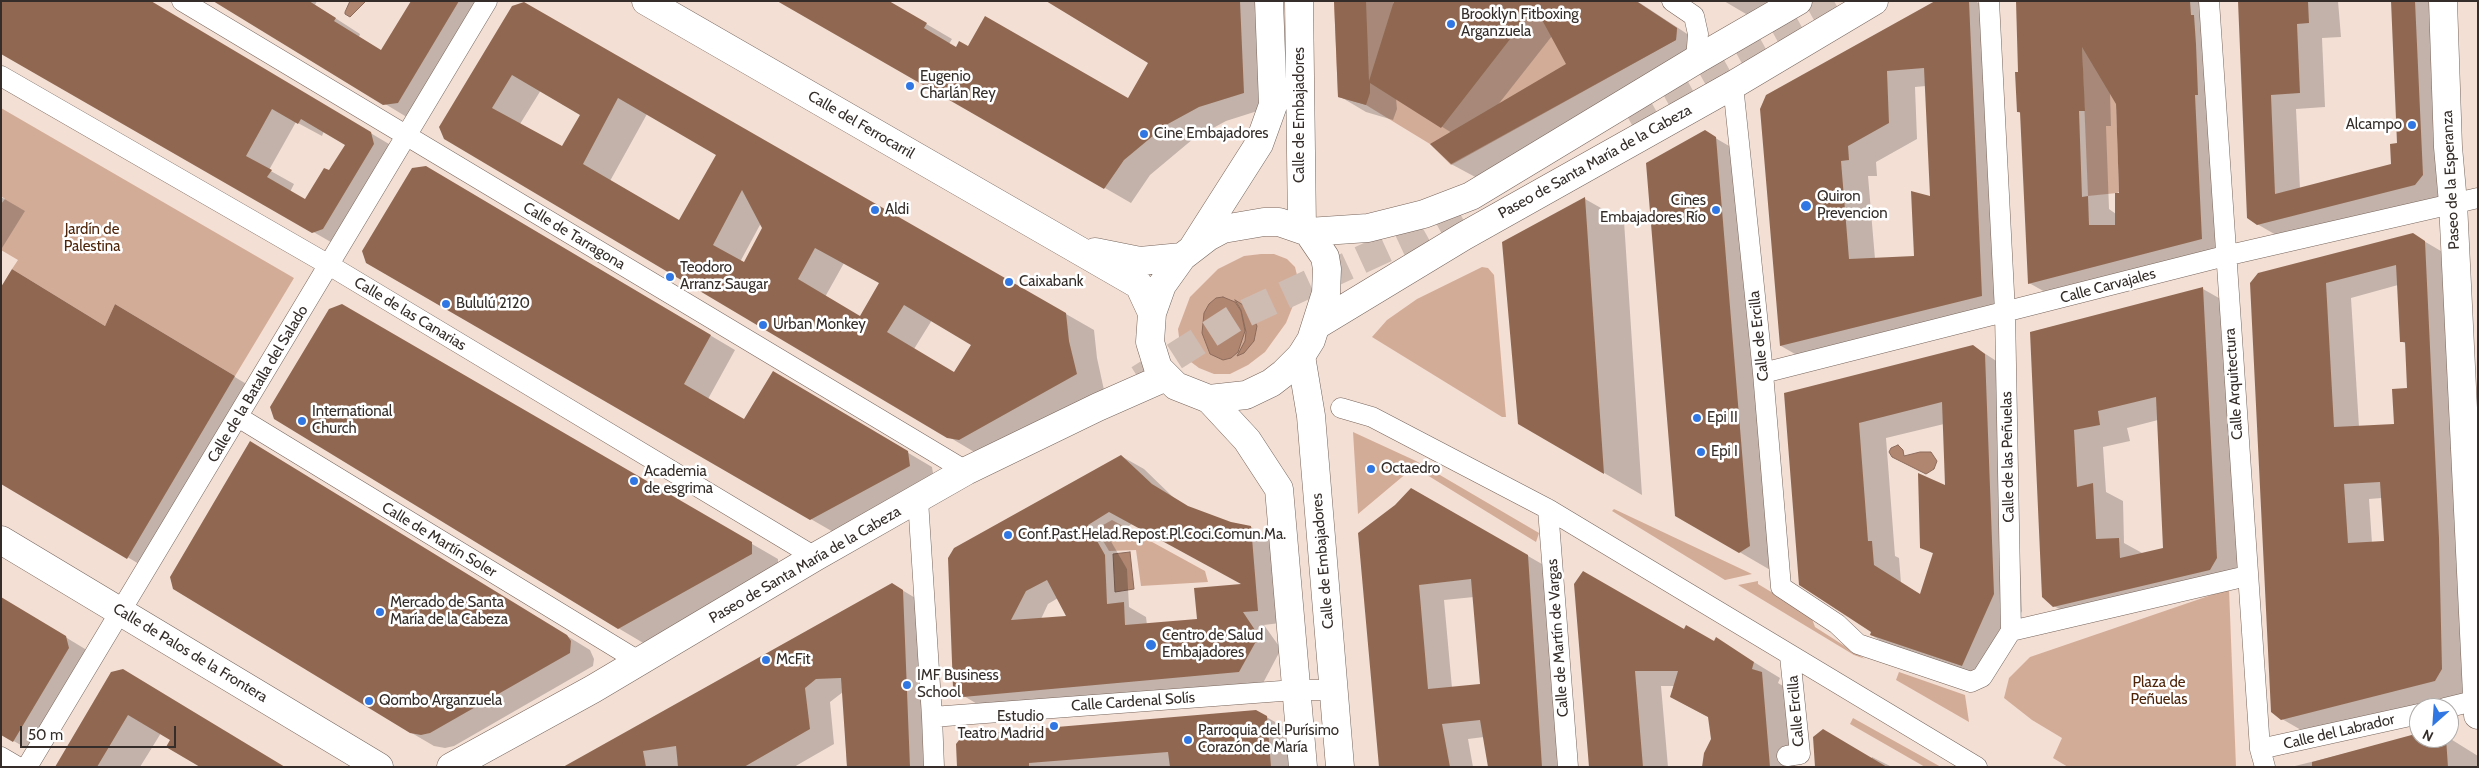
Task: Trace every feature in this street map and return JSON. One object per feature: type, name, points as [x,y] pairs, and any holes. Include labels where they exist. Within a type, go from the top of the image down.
[{"type":"main road","name":"Calle del Ferrocarril","points":[[646,1],[1139,285],[1152,313]]},
{"type":"main road","name":"Calle de Embajadores","points":[[1188,251],[1259,144],[1273,106],[1269,1]]},
{"type":"main road","name":"Calle de Embajadores","points":[[1299,1],[1305,230]]},
{"type":"main road","name":"Paseo de Santa María de la Cabeza","points":[[1305,230],[1368,228],[1424,214],[1471,196],[1696,60],[1798,1]]},
{"type":"main road","name":"Paseo de Santa María de la Cabeza","points":[[1317,325],[1464,236],[1733,84],[1874,1]]},
{"type":"main road","name":"Paseo de la Esperanza","points":[[2443,1],[2448,147],[2466,201],[2477,705]]},
{"type":"main road","points":[[1279,222],[1305,230],[1325,257],[1327,269],[1326,293],[1317,325],[1301,356],[1271,383],[1258,390],[1234,398],[1209,399],[1176,386],[1158,368],[1151,352],[1150,331],[1152,313],[1162,285],[1188,251],[1223,229],[1252,223],[1279,222]]},
{"type":"main road","name":"Calle del Ferrocarril","points":[[1077,249],[1140,261],[1188,251]]},
{"type":"main road","name":"Calle de Embajadores","points":[[1301,356],[1311,416],[1340,767]]},
{"type":"main road","name":"Paseo de Santa María de la Cabeza","points":[[451,767],[640,662],[815,557],[966,471],[1098,407],[1166,377]]},
{"type":"main road","points":[[1209,399],[1247,440],[1279,489],[1303,767]]},
{"type":"main road","name":"Calle de Palos de la Frontera","points":[[1,540],[379,767]]},
{"type":"street","name":"Calle de Tarragona","points":[[182,1],[966,471]]},
{"type":"street","name":"Calle de la Batalla del Salado","points":[[27,767],[488,1]]},
{"type":"street","points":[[1672,1],[1694,16],[1698,34],[1696,60]]},
{"type":"street","name":"Calle de las Peñuelas","points":[[1989,1],[2005,312],[2012,631]]},
{"type":"street","name":"Calle Arquitectura","points":[[2209,1],[2247,576],[2262,758]]},
{"type":"street","name":"Calle de las Canarias","points":[[1,76],[329,265],[815,557]]},
{"type":"street","name":"Calle de Ercilla","points":[[1733,84],[1763,373],[1781,587],[1838,624],[1858,644],[1971,682],[1982,677],[2012,631]]},
{"type":"street","name":"Calle Carvajales","points":[[1763,373],[2225,256],[2466,201]]},
{"type":"street","points":[[1341,408],[1372,417],[1548,509],[1977,767]]},
{"type":"street","name":"Calle de Martín Soler","points":[[238,417],[640,662]]},
{"type":"street","points":[[918,500],[934,767]]},
{"type":"street","name":"Calle de Martín de Vargas","points":[[1548,509],[1568,767]]},
{"type":"street","points":[[2012,631],[2247,576]]},
{"type":"street","name":"Calle Ercilla","points":[[1788,761],[1800,754],[1790,656]]},
{"type":"street","points":[[1779,675],[1788,761]]},
{"type":"street","name":"Calle Cardenal Solís","points":[[932,717],[1295,690],[1334,690]]},
{"type":"street","points":[[2459,707],[2477,705]]},
{"type":"street","name":"Calle del Labrador","points":[[2262,758],[2409,717]]},
{"type":"street","points":[[1,757],[18,767]]},
{"type":"green space","points":[[1334,1],[1636,1],[1677,28],[1676,40],[1451,165],[1430,144],[1366,105],[1338,97]]},
{"type":"green space","points":[[2080,1],[2116,101],[2119,192],[2117,193],[2088,196]]},
{"type":"green space","name":"Jardín de Palestina","points":[[1,108],[294,278],[235,376],[115,304],[105,326],[12,269],[18,260],[1,250],[1,204],[5,199],[1,196]]},
{"type":"green space","points":[[1274,254],[1287,259],[1295,267],[1298,279],[1298,293],[1286,323],[1265,352],[1248,365],[1230,374],[1214,374],[1199,368],[1187,359],[1180,345],[1178,329],[1190,297],[1218,269],[1244,256]]},
{"type":"green space","points":[[1482,267],[1488,268],[1494,275],[1506,417],[1502,417],[1372,337],[1387,320],[1417,299]]},
{"type":"green space","points":[[1353,432],[1416,461],[1539,533],[1536,542],[1414,467],[1358,514]]},
{"type":"green space","points":[[1614,509],[1752,574],[1725,580],[1612,511]]},
{"type":"green space","points":[[1112,520],[1205,571],[1208,582],[1141,586],[1136,550],[1109,551],[1096,529]]},
{"type":"green space","points":[[1758,581],[1758,584],[1811,616],[1815,627],[1865,659],[1854,655],[1738,585]]},
{"type":"green space","name":"Plaza de Peñuelas","points":[[2229,589],[2236,767],[2068,767],[2053,758],[2062,738],[2032,720],[2004,698],[2009,678],[2030,657]]},
{"type":"green space","points":[[1899,672],[1965,695],[1969,722],[1896,680]]},
{"type":"green space","points":[[1853,718],[1941,767],[1925,767],[1850,724]]},
{"type":"shaded area","points":[[350,1],[366,1],[350,17],[345,12]]},
{"type":"shaded area","points":[[1223,297],[1235,302],[1241,311],[1245,331],[1238,352],[1231,358],[1223,360],[1210,354],[1202,333],[1204,313],[1209,304],[1216,298]]},
{"type":"shaded area","points":[[1235,300],[1248,308],[1257,326],[1254,341],[1244,353],[1237,356],[1245,341],[1246,332],[1241,310]]},
{"type":"shaded area","points":[[1898,445],[1903,450],[1904,456],[1920,452],[1931,452],[1937,461],[1934,469],[1926,474],[1892,457],[1889,452],[1891,448]]},
{"type":"shaded area","points":[[1130,552],[1134,589],[1115,592],[1113,554]]},
{"type":"building","points":[[1,1],[151,1],[371,132],[374,144],[323,229],[312,233],[1,54]],"holes":[[[272,109],[298,124],[301,119],[345,145],[329,170],[324,168],[305,199],[267,177],[272,170],[246,156]]]},
{"type":"building","points":[[213,1],[309,1],[336,18],[334,21],[381,50],[411,1],[459,1],[398,103],[383,105]]},
{"type":"building","points":[[777,1],[889,1],[927,23],[924,28],[956,47],[959,41],[968,46],[985,16],[1128,98],[1148,63],[1046,1],[1240,1],[1244,93],[1199,107],[1166,125],[1124,160],[1104,189]]},
{"type":"building","points":[[1334,1],[1366,1],[1369,81],[1394,1],[1636,1],[1677,28],[1676,40],[1451,164],[1430,144],[1566,64],[1535,7],[1441,128],[1370,83],[1370,93],[1366,105],[1338,97]]},
{"type":"building","points":[[1935,1],[1969,1],[1982,296],[1780,346],[1760,109],[1766,95]],"holes":[[[1924,68],[1930,196],[1911,191],[1914,256],[1849,259],[1841,161],[1849,160],[1848,146],[1889,123],[1887,71]]]},
{"type":"building","points":[[2016,1],[2190,1],[2191,15],[2194,15],[2196,44],[2198,95],[2195,95],[2202,239],[2028,284],[2020,112],[2017,112],[2015,72],[2018,72]],"holes":[[[2082,47],[2116,104],[2119,193],[2115,193],[2115,225],[2089,225],[2088,196],[2082,197],[2079,111],[2085,111]]]},
{"type":"building","points":[[2238,1],[2308,1],[2309,23],[2297,24],[2300,93],[2271,95],[2275,194],[2391,164],[2390,144],[2397,143],[2391,1],[2415,1],[2423,175],[2415,185],[2257,225],[2247,218]]},
{"type":"building","points":[[524,2],[1066,313],[1069,341],[1077,374],[959,440],[947,438],[444,139],[439,127],[512,6]],"holes":[[[512,75],[580,115],[562,146],[492,108]],[[618,98],[716,155],[679,220],[583,164]],[[742,190],[762,228],[744,262],[713,245]],[[815,248],[879,283],[860,316],[798,279]],[[904,305],[971,345],[954,372],[887,332]]]},
{"type":"building","points":[[1705,130],[1716,137],[1750,546],[1739,553],[1675,516],[1646,163]]},
{"type":"building","points":[[426,166],[711,335],[684,384],[744,419],[773,371],[908,451],[910,466],[810,520],[366,263],[362,251],[412,168]]},
{"type":"building","points":[[1585,197],[1604,474],[1518,424],[1502,242]]},
{"type":"building","points":[[2413,233],[2425,241],[2439,538],[2442,669],[2435,681],[2281,720],[2271,712],[2250,283],[2258,273]],"holes":[[[2396,265],[2400,342],[2405,342],[2407,388],[2392,389],[2394,424],[2334,427],[2326,283]],[[2380,482],[2384,541],[2348,543],[2344,484]]]},
{"type":"building","points":[[12,269],[105,326],[115,304],[235,376],[127,559],[1,484],[1,287]]},
{"type":"building","points":[[2203,287],[2217,558],[2210,570],[2053,607],[2042,597],[2030,332]],"holes":[[[2156,397],[2163,548],[2120,558],[2119,538],[2096,539],[2093,483],[2077,487],[2074,430],[2100,425],[2098,411]]]},
{"type":"building","points":[[342,304],[752,542],[752,554],[618,629],[274,419],[270,407],[329,309]]},
{"type":"building","points":[[1973,345],[1985,354],[1994,594],[1962,666],[1870,635],[1871,632],[1799,585],[1784,393]],"holes":[[[1942,402],[1945,485],[1918,473],[1920,548],[1933,553],[1920,594],[1874,565],[1872,541],[1868,541],[1859,423]]]},
{"type":"building","points":[[250,441],[567,635],[571,641],[570,653],[430,733],[421,735],[410,733],[173,589],[170,577]]},
{"type":"building","points":[[1121,455],[1152,484],[1188,506],[1231,522],[1251,526],[1258,611],[1243,612],[1259,636],[1239,672],[963,697],[953,688],[948,558],[954,548]],"holes":[[[1109,512],[1241,584],[1194,588],[1197,619],[1125,625],[1124,602],[1107,604],[1105,555],[1088,525]],[[1047,580],[1066,616],[1011,620],[1026,591]]]},
{"type":"building","points":[[1411,488],[1528,555],[1542,767],[1488,767],[1480,720],[1442,724],[1450,767],[1379,767],[1358,533],[1395,505]],"holes":[[[1471,579],[1480,684],[1428,689],[1419,585]]]},
{"type":"building","points":[[1583,571],[1684,629],[1686,625],[1714,641],[1716,637],[1754,662],[1752,669],[1762,672],[1770,767],[1702,767],[1704,753],[1711,739],[1708,717],[1670,697],[1678,671],[1635,671],[1643,767],[1589,767],[1574,584]]},
{"type":"building","points":[[892,583],[903,590],[910,767],[847,767],[841,678],[816,679],[805,688],[810,729],[744,767],[678,767],[676,746],[643,751],[646,767],[563,767]]},
{"type":"building","points":[[1,597],[66,636],[69,648],[13,742],[1,735]]},
{"type":"building","points":[[123,669],[285,767],[200,767],[166,747],[170,740],[128,715],[97,767],[55,767],[111,672]]},
{"type":"building","points":[[1256,710],[1267,716],[1271,767],[1170,767],[1168,752],[1029,763],[1029,767],[957,767],[956,744],[963,735]]},
{"type":"building","points":[[1823,729],[1887,767],[1815,767],[1813,737]]},
{"type":"building","points":[[2409,736],[2409,748],[2447,748],[2448,767],[2312,767],[2312,762]]},
{"type":"tunnel","points":[[1627,116],[1834,1]]},
{"type":"tunnel","points":[[1139,379],[1235,318],[1406,239],[1458,210]]},
{"type":"place","name":"Brooklyn Fitboxing Arganzuela","points":[[1451,24]]},
{"type":"place","name":"Eugenio Charlán Rey","points":[[910,86]]},
{"type":"place","name":"Alcampo","points":[[2412,125]]},
{"type":"place","name":"Cine Embajadores","points":[[1144,134]]},
{"type":"place","name":"Quiron Prevencion","points":[[1806,206]]},
{"type":"place","name":"Aldi","points":[[875,210]]},
{"type":"place","name":"Cines Embajadores Río","points":[[1716,210]]},
{"type":"place","name":"Teodoro Arranz Saugar","points":[[670,277]]},
{"type":"place","name":"Caixabank","points":[[1009,282]]},
{"type":"place","name":"Bululú 2120","points":[[446,304]]},
{"type":"place","name":"Urban Monkey","points":[[763,325]]},
{"type":"place","name":"Epi II","points":[[1697,418]]},
{"type":"place","name":"International Church","points":[[302,421]]},
{"type":"place","name":"Epi I","points":[[1701,452]]},
{"type":"place","name":"Octaedro","points":[[1371,469]]},
{"type":"place","name":"Academia de esgrima","points":[[634,481]]},
{"type":"place","name":"Conf.Past.Helad.Repost.Pl.Coci.Comun.Ma.","points":[[1008,535]]},
{"type":"place","name":"Mercado de Santa María de la Cabeza","points":[[380,612]]},
{"type":"place","name":"Centro de Salud Embajadores","points":[[1151,645]]},
{"type":"place","name":"McFit","points":[[766,660]]},
{"type":"place","name":"IMF Business School","points":[[907,685]]},
{"type":"place","name":"Qombo Arganzuela","points":[[369,701]]},
{"type":"place","name":"Estudio Teatro Madrid","points":[[1054,726]]},
{"type":"place","name":"Parroquia del Purísimo Corazón de María","points":[[1188,740]]}]
